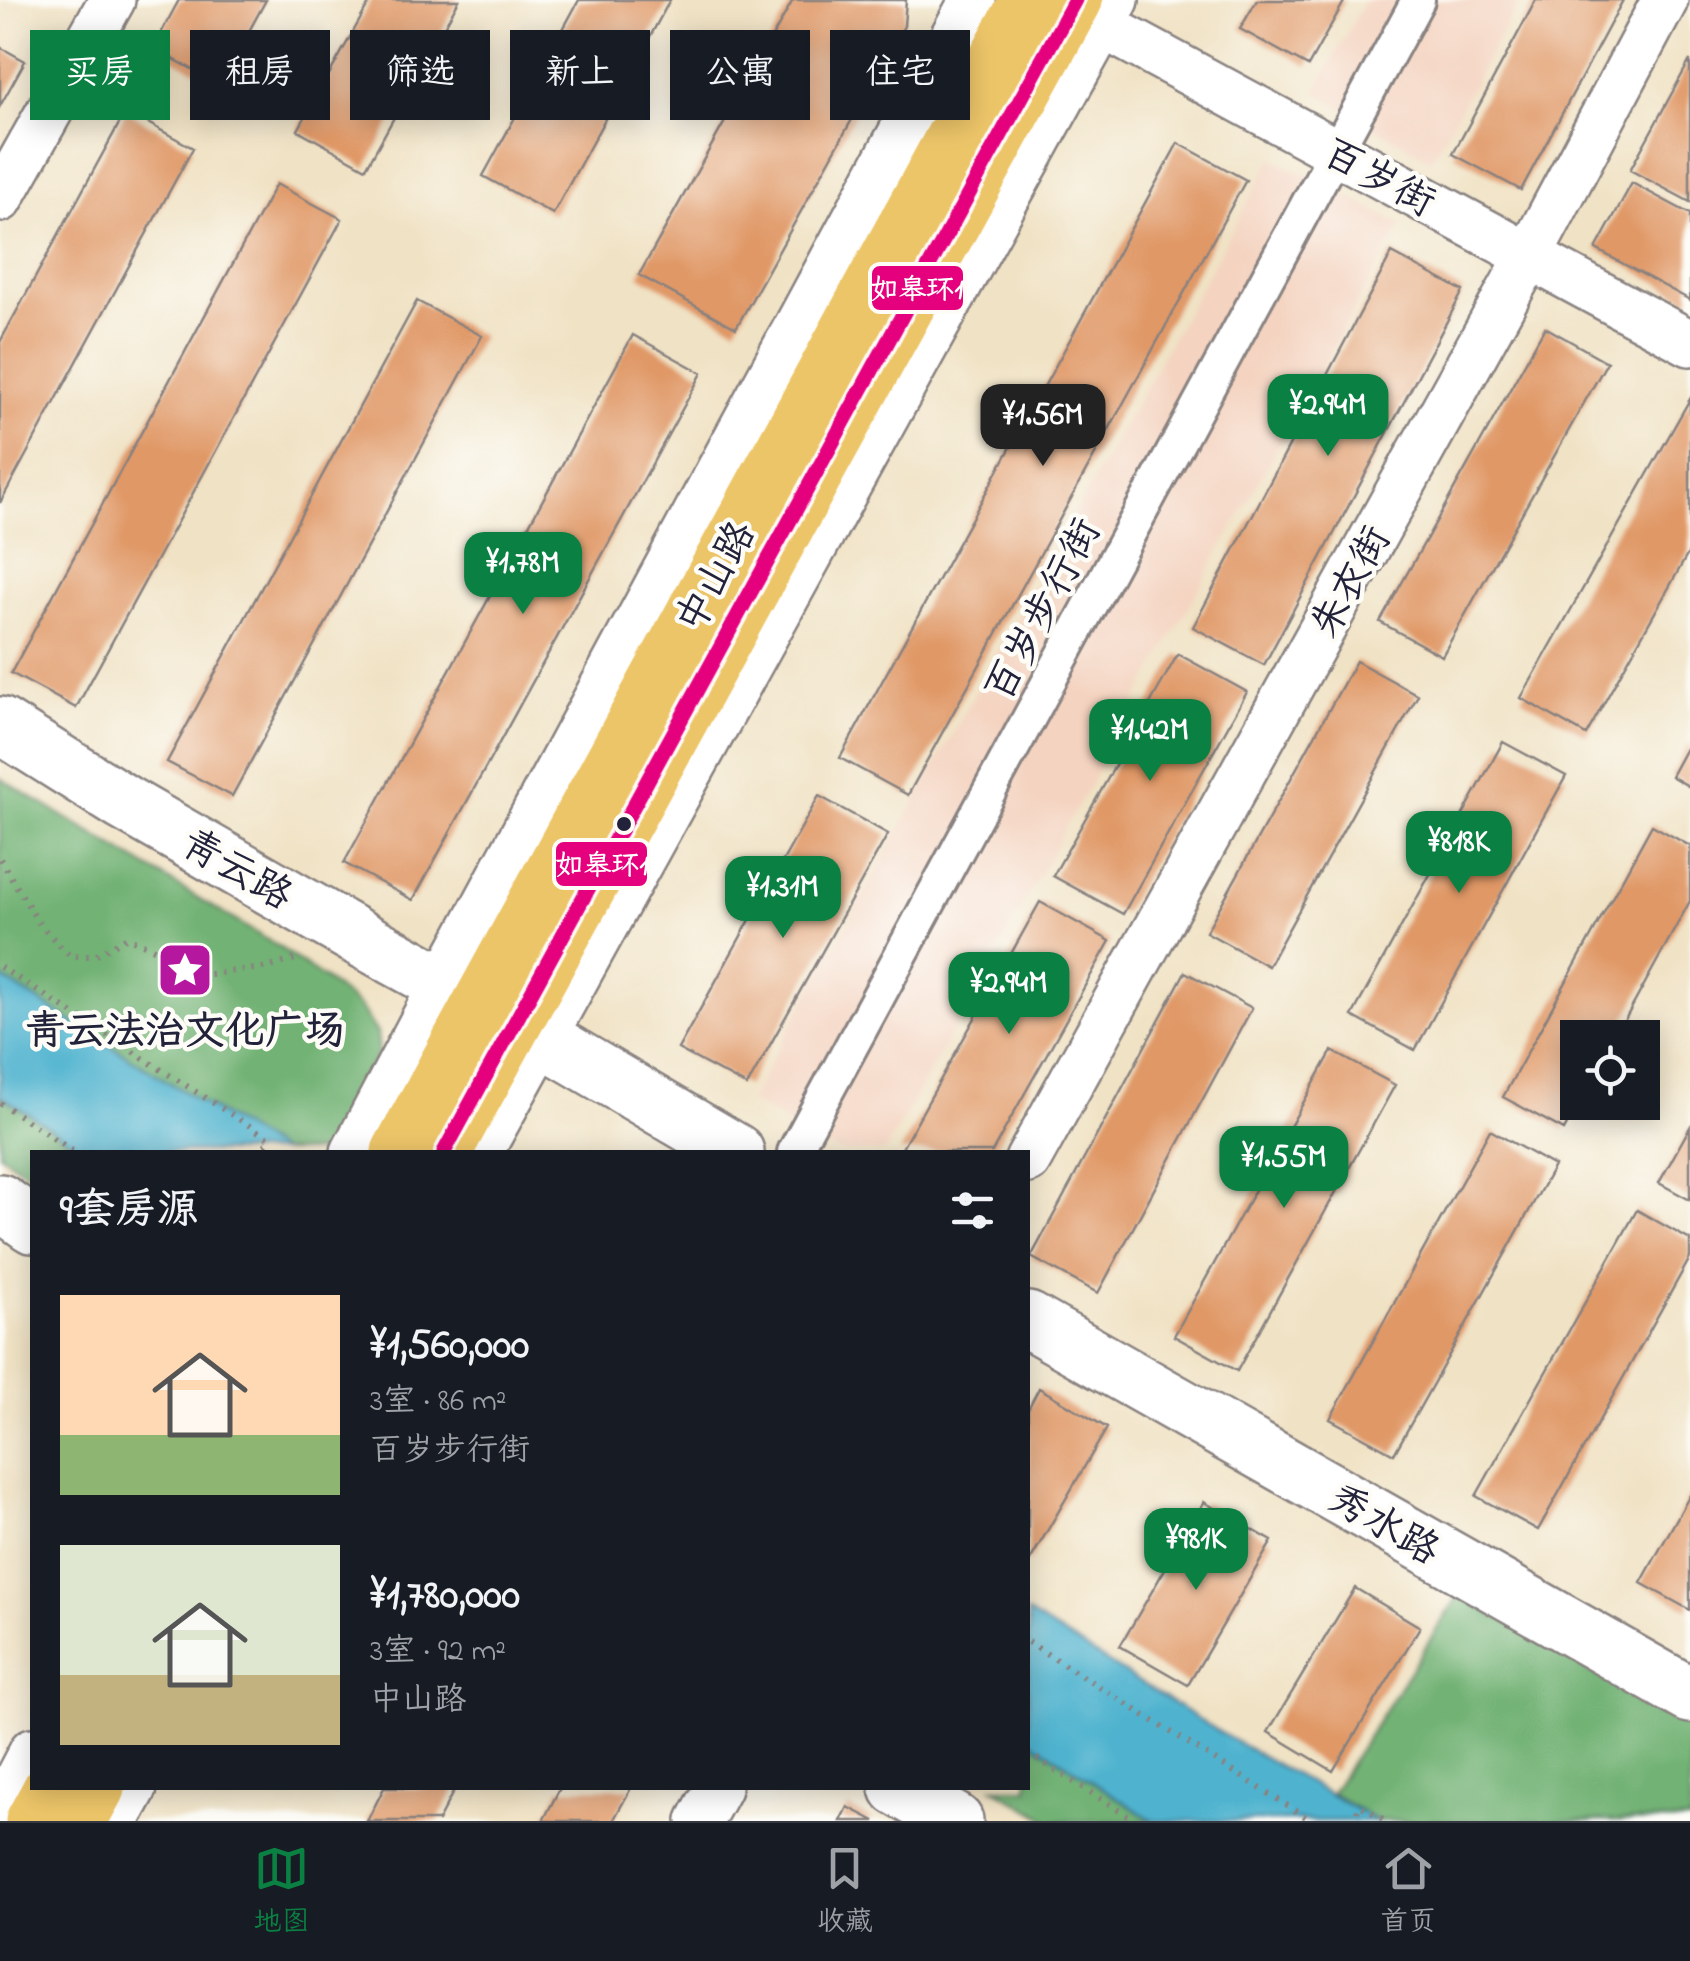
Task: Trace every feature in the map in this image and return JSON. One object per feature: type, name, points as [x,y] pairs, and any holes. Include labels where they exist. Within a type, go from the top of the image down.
[{"type":"main road","name":"中山路","points":[[393,1148],[496,1012],[1078,7]]},
{"type":"street","points":[[0,199],[112,0]]},
{"type":"street","points":[[480,1150],[496,1012],[973,0]]},
{"type":"street","name":"百岁步行街","points":[[795,1150],[1418,0]]},
{"type":"street","name":"朱衣街","points":[[1030,1156],[1529,256],[1664,0]]},
{"type":"street","points":[[496,1012],[1078,7]]},
{"type":"street","name":"百岁街","points":[[1078,7],[1690,344]]},
{"type":"street","name":"青云路","points":[[0,725],[124,803],[496,1012]]},
{"type":"street","points":[[496,1012],[733,1150]]},
{"type":"street","points":[[0,1202],[30,1223]]},
{"type":"street","name":"秀水路","points":[[1030,1321],[1690,1695]]},
{"type":"street","points":[[53,1795],[111,1790]]},
{"type":"street","points":[[700,1821],[717,1790]]},
{"type":"street","points":[[901,1790],[955,1821]]},
{"type":"path","points":[[0,859],[40,925],[70,956],[95,956],[127,937],[209,974],[270,968],[361,939]]},
{"type":"path","points":[[0,967],[270,1138],[261,1150]]},
{"type":"path","points":[[0,1103],[71,1150]]},
{"type":"path","points":[[1030,1643],[1312,1821]]},
{"type":"path","points":[[1030,1754],[1136,1821]]},
{"type":"path","points":[[1352,1821],[1360,1805],[1386,1821]]},
{"type":"shaded area","points":[[1365,0],[1520,0],[1431,160],[1315,92]]},
{"type":"shaded area","points":[[1272,158],[1402,224],[886,1150],[835,1150],[749,1101]]},
{"type":"green space","points":[[0,778],[279,947],[326,980],[360,1007],[377,1033],[379,1052],[326,1150],[278,1150],[0,977]]},
{"type":"green space","points":[[0,1095],[84,1150],[30,1150],[30,1175],[0,1154]]},
{"type":"green space","points":[[1459,1595],[1690,1727],[1690,1821],[1377,1821],[1331,1793]]},
{"type":"green space","points":[[1030,1740],[1153,1821],[1049,1821],[997,1790],[1030,1790]]},
{"type":"water","points":[[0,977],[278,1150],[84,1150],[0,1095]]},
{"type":"water","points":[[1030,1614],[1226,1736],[1377,1821],[1153,1821],[1030,1740]]},
{"type":"building","points":[[179,0],[266,0],[250,30],[190,30],[190,68],[170,57],[170,30],[163,30]]},
{"type":"building","points":[[371,0],[459,0],[442,30],[354,30]]},
{"type":"building","points":[[579,0],[670,0],[650,37],[650,30],[563,30]]},
{"type":"building","points":[[793,0],[906,0],[902,30],[830,30],[830,120],[852,120],[736,328],[639,275],[726,120],[810,120],[810,30],[776,30]]},
{"type":"building","points":[[1257,0],[1345,0],[1308,66],[1240,29]]},
{"type":"building","points":[[1536,0],[1623,0],[1521,190],[1453,154]]},
{"type":"building","points":[[350,37],[350,120],[393,120],[366,168],[298,130],[304,120],[330,120],[330,73]]},
{"type":"building","points":[[0,47],[25,61],[0,106]]},
{"type":"building","points":[[1690,60],[1690,202],[1630,170]]},
{"type":"building","points":[[121,120],[142,120],[193,148],[0,503],[0,342]]},
{"type":"building","points":[[514,120],[604,120],[553,214],[483,176]]},
{"type":"building","points":[[1178,143],[1246,180],[908,795],[840,758]]},
{"type":"building","points":[[1632,183],[1690,214],[1690,300],[1596,249]]},
{"type":"building","points":[[276,184],[342,219],[76,708],[11,673]]},
{"type":"building","points":[[1392,253],[1463,291],[1264,665],[1193,627]]},
{"type":"building","points":[[417,301],[482,336],[232,796],[167,762]]},
{"type":"building","points":[[1545,327],[1607,362],[1442,656],[1380,622]]},
{"type":"building","points":[[633,335],[702,373],[413,900],[344,863]]},
{"type":"building","points":[[1690,399],[1690,550],[1586,735],[1521,698]]},
{"type":"building","points":[[1178,654],[1247,692],[1123,914],[1053,876]]},
{"type":"building","points":[[1356,661],[1418,695],[1268,966],[1206,932]]},
{"type":"building","points":[[1690,741],[1690,787],[1671,776]]},
{"type":"building","points":[[1503,742],[1566,776],[1415,1050],[1352,1016]]},
{"type":"building","points":[[819,796],[888,834],[747,1086],[678,1049]]},
{"type":"building","points":[[1652,825],[1690,846],[1690,901],[1625,1020],[1560,1020],[1560,1120],[1569,1120],[1564,1130],[1503,1097]]},
{"type":"building","points":[[1040,902],[1110,941],[993,1150],[901,1150]]},
{"type":"building","points":[[1185,972],[1252,1008],[1098,1293],[1031,1257]]},
{"type":"building","points":[[1332,1051],[1395,1085],[1237,1371],[1174,1336]]},
{"type":"building","points":[[1690,1127],[1690,1200],[1659,1183]]},
{"type":"building","points":[[1490,1130],[1554,1166],[1394,1454],[1330,1419]]},
{"type":"building","points":[[1637,1210],[1690,1240],[1690,1258],[1538,1530],[1476,1496]]},
{"type":"building","points":[[1039,1388],[1107,1428],[1030,1561],[1030,1405]]},
{"type":"building","points":[[1690,1495],[1690,1610],[1641,1583]]},
{"type":"building","points":[[1204,1502],[1272,1541],[1188,1685],[1120,1646]]},
{"type":"building","points":[[1355,1588],[1420,1627],[1333,1771],[1268,1732]]},
{"type":"building","points":[[383,1790],[454,1790],[438,1821],[367,1821]]},
{"type":"building","points":[[559,1790],[630,1790],[613,1821],[543,1821]]},
{"type":"building","points":[[848,1807],[875,1821],[841,1821]]},
{"type":"transit line","name":"如皋环1","points":[[445,1150],[1075,0]]},
{"type":"place","name":"青云法治文化广场","points":[[185,970]]}]
